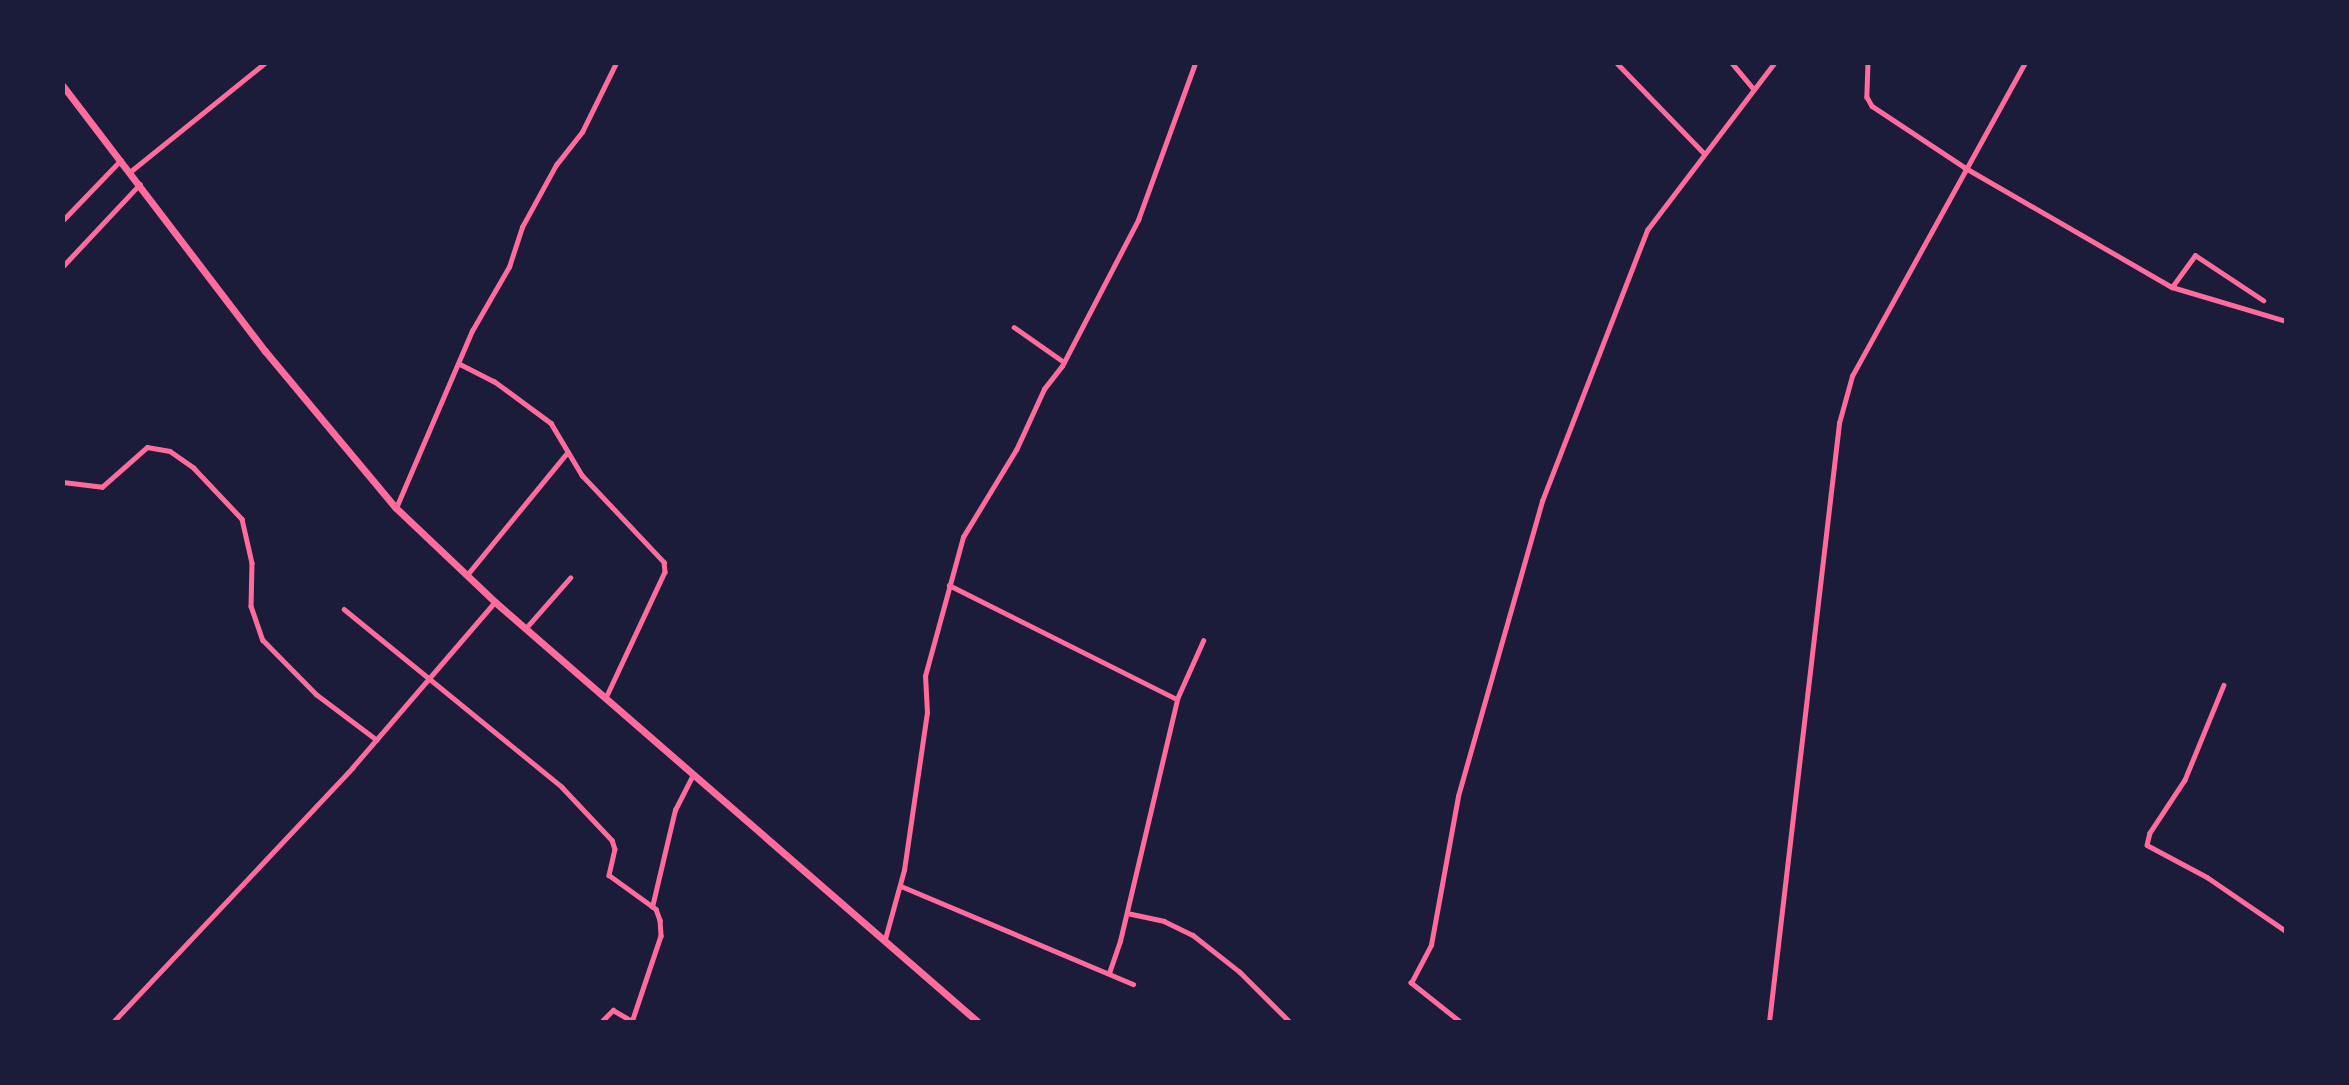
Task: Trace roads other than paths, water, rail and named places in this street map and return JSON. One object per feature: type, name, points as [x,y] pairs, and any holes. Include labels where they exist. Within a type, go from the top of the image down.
[{"type":"highway","points":[[63,86],[140,183],[265,351],[396,508],[495,602],[978,1022]]},
{"type":"street","points":[[131,172],[265,63]]},
{"type":"street","points":[[396,508],[472,331],[509,267],[522,227],[556,165],[582,132],[616,63]]},
{"type":"street","points":[[885,939],[901,886],[927,713],[925,676],[963,537],[1016,450],[1044,389],[1065,362],[1147,201],[1195,63]]},
{"type":"street","points":[[1617,63],[1703,152]]},
{"type":"street","points":[[1732,63],[1754,89]]},
{"type":"street","points":[[1460,1022],[1410,983],[1430,945],[1458,796],[1542,500],[1635,256],[1664,204],[1774,63]]},
{"type":"street","points":[[1868,63],[1867,97],[1872,106],[1965,167],[2172,287],[2286,321]]},
{"type":"street","points":[[1769,1022],[1839,423],[1852,376],[1965,167],[2025,63]]},
{"type":"street","points":[[63,220],[121,160]]},
{"type":"street","points":[[63,266],[140,183]]},
{"type":"street","points":[[2172,287],[2195,255],[2263,300]]},
{"type":"street","points":[[1014,327],[1065,362]]},
{"type":"street","points":[[460,364],[494,381],[551,423],[566,453],[593,489],[653,545],[664,566],[606,698]]},
{"type":"street","points":[[63,482],[102,487],[147,447],[170,451],[194,468],[242,519],[253,563],[251,606],[263,640],[316,694],[377,740]]},
{"type":"street","points":[[467,576],[566,453]]},
{"type":"street","points":[[526,628],[570,578]]},
{"type":"street","points":[[949,585],[1177,699]]},
{"type":"street","points":[[113,1022],[377,740],[433,678],[495,602]]},
{"type":"street","points":[[344,609],[433,678],[562,788],[614,844],[611,878],[659,913],[661,936],[632,1021],[613,1010],[601,1022]]},
{"type":"street","points":[[1109,973],[1127,913],[1177,699],[1203,641]]},
{"type":"street","points":[[2224,684],[2185,780],[2150,832],[2147,845],[2222,886],[2286,931]]},
{"type":"street","points":[[652,907],[675,810],[693,775]]},
{"type":"street","points":[[901,886],[1133,984]]},
{"type":"street","points":[[1127,913],[1164,921],[1193,935],[1240,972],[1290,1022]]}]
